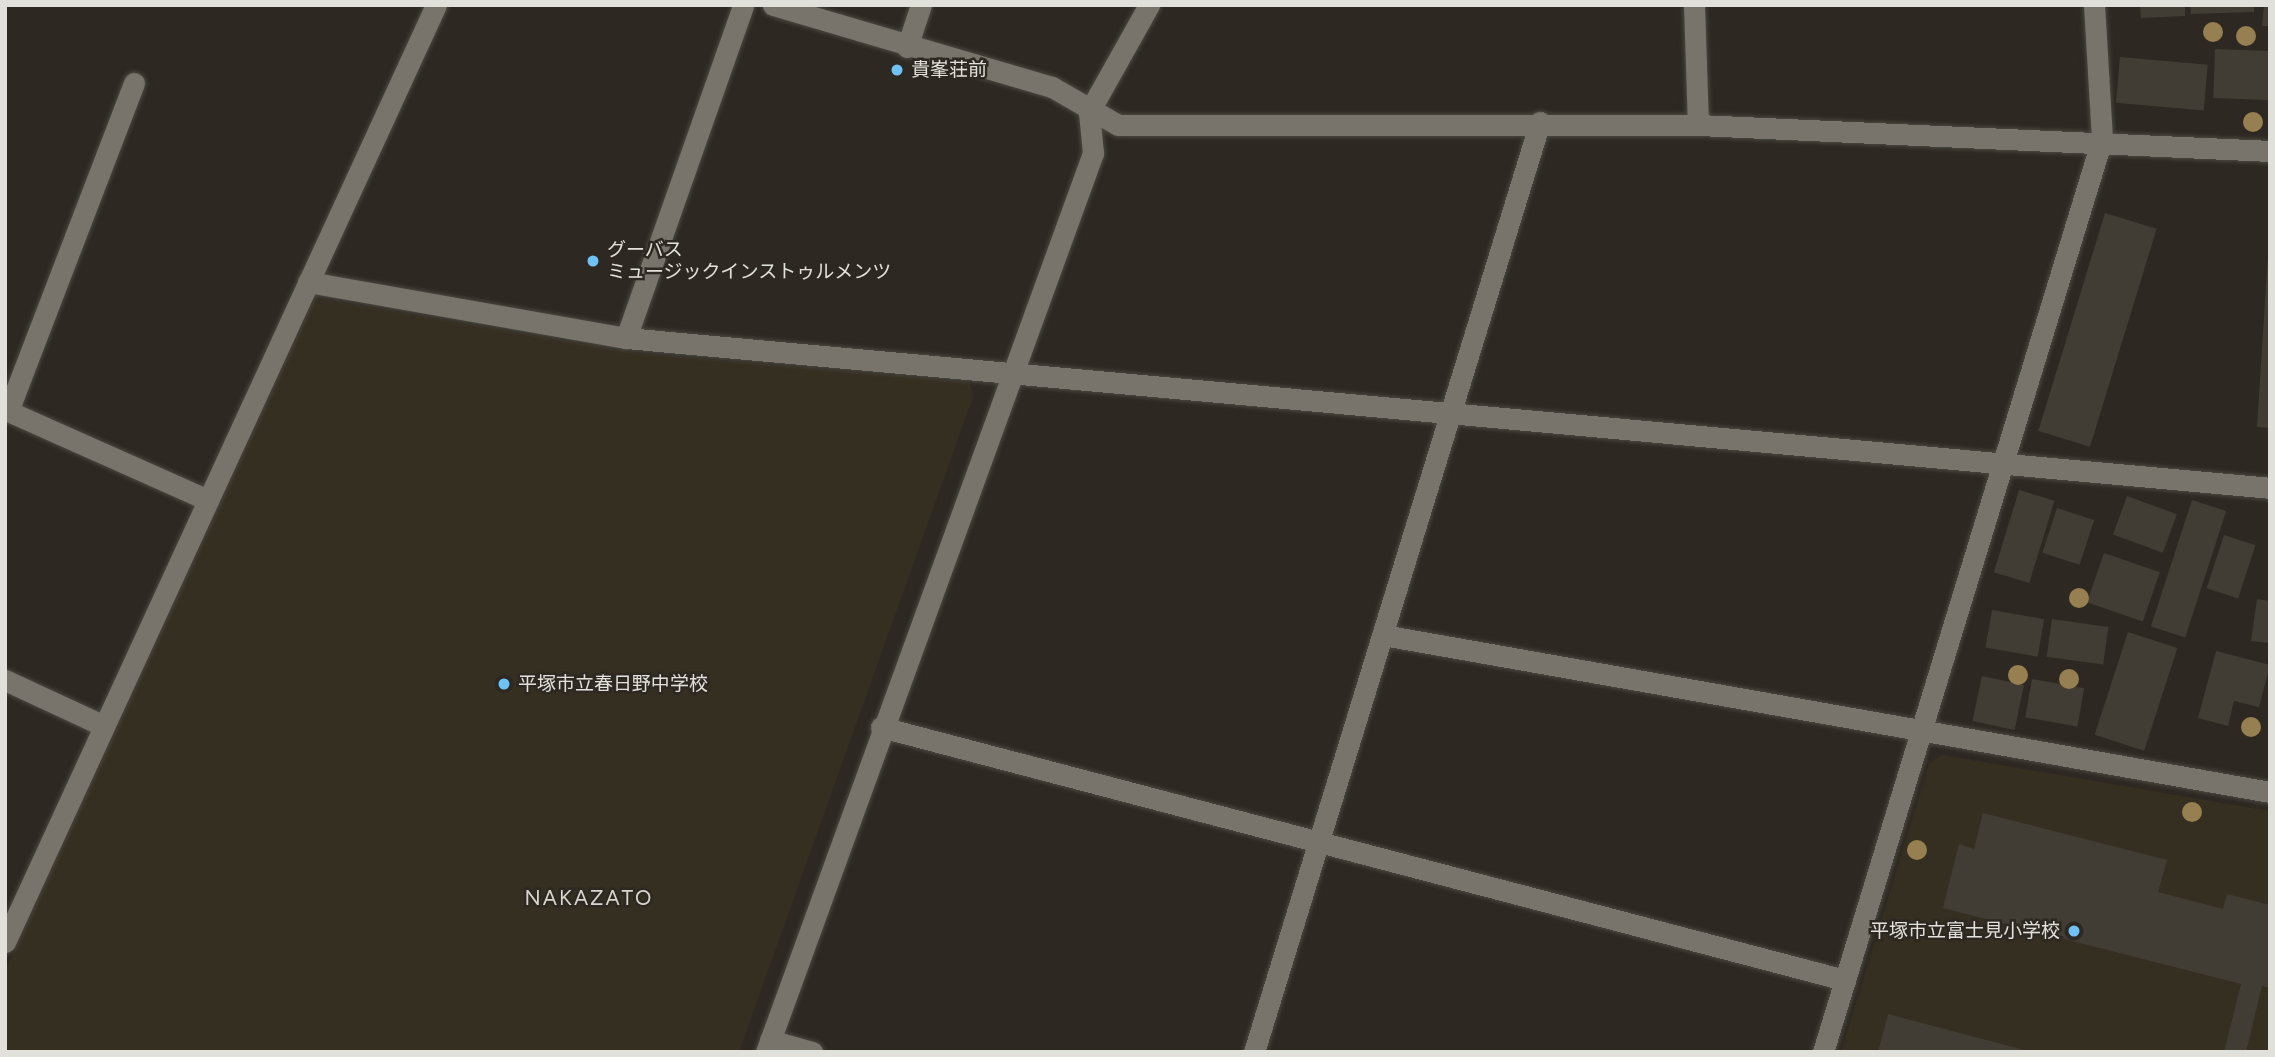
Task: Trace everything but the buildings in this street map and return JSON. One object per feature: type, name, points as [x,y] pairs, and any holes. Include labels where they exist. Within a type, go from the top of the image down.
[{"type":"street","points":[[5,942],[436,5]]},
{"type":"street","points":[[626,338],[743,5]]},
{"type":"street","points":[[773,5],[907,47],[1052,87],[1089,112],[1118,125],[1540,122],[1698,125],[2102,139],[2270,151]]},
{"type":"street","points":[[907,47],[921,5]]},
{"type":"street","points":[[812,1052],[768,1046],[1008,374],[1093,153],[1089,112],[1149,5]]},
{"type":"street","points":[[1694,5],[1698,125]]},
{"type":"street","points":[[1823,1052],[1924,730],[2102,139],[2094,5]]},
{"type":"street","points":[[134,83],[8,411],[208,500]]},
{"type":"street","points":[[1254,1052],[1540,122]]},
{"type":"street","points":[[309,282],[626,338],[2270,488]]},
{"type":"street","points":[[1382,635],[2270,792]]},
{"type":"street","points":[[5,680],[104,726]]},
{"type":"street","points":[[881,727],[1845,980]]},
{"type":"shaded area","name":"平塚市立春日野中学校","points":[[315,298],[636,353],[970,382],[973,397],[739,1052],[5,1052],[5,971]]},
{"type":"shaded area","name":"平塚市立富士見小学校","points":[[1942,755],[2270,811],[2270,1052],[1841,1052],[1929,764]]},
{"type":"place","name":"貴峯荘前","points":[[897,70]]},
{"type":"place","name":"グーバス ミュージックインストゥルメンツ","points":[[593,261]]},
{"type":"place","name":"平塚市立春日野中学校","points":[[504,684]]},
{"type":"place","name":"平塚市立富士見小学校","points":[[2074,931]]},
{"type":"district","name":"NAKAZATO","points":[[589,898]]}]
